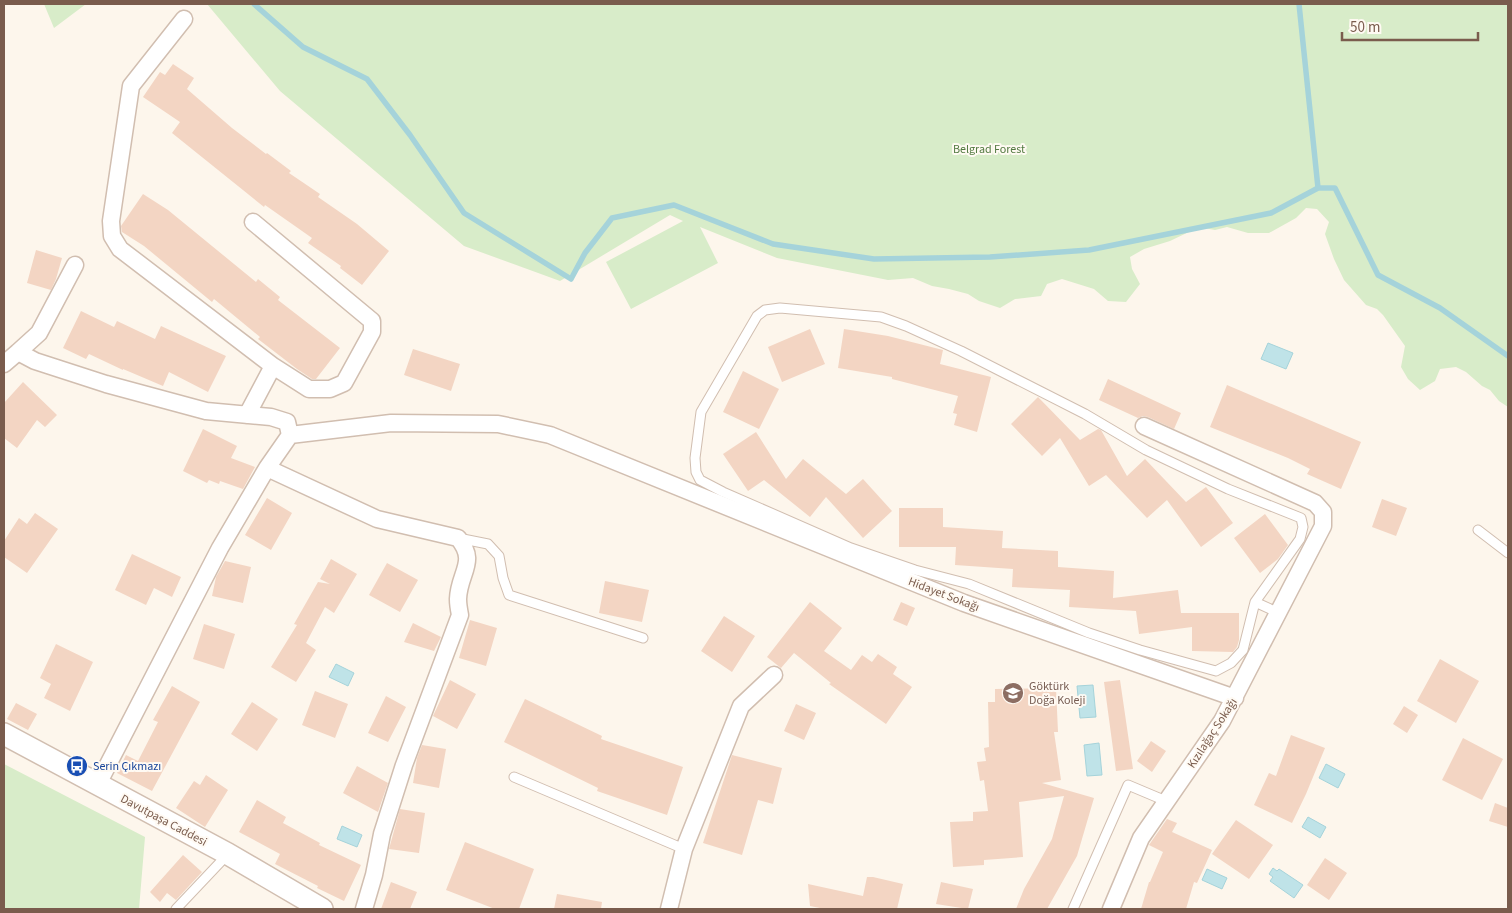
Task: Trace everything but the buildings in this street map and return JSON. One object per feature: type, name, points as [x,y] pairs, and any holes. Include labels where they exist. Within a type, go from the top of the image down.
[{"type":"street","points":[[184,20],[131,86],[111,221],[112,236],[120,250],[273,366],[309,389],[330,389],[344,383],[372,332],[372,321],[254,222]]},
{"type":"street","points":[[4,364],[39,333],[75,265]]},
{"type":"street","points":[[18,352],[35,361],[106,384],[206,411],[271,417],[287,422],[290,435],[267,468],[220,548],[98,784]]},
{"type":"street","points":[[247,415],[273,366]]},
{"type":"street","name":"Hidayet Sokağı","points":[[290,435],[391,423],[498,424],[550,435],[964,603],[1235,698]]},
{"type":"street","name":"Kızılağaç Sokağı","points":[[1111,909],[1141,838],[1222,721],[1323,526],[1323,512],[1315,503],[1144,426]]},
{"type":"street","points":[[267,468],[377,519],[458,538],[466,547],[468,557],[458,598],[460,615],[404,765],[382,834],[374,875],[364,909]]},
{"type":"street","points":[[669,909],[684,849],[741,706],[774,675]]},
{"type":"street","name":"Davutpaşa Caddesi","points":[[4,734],[228,854],[322,909]]},
{"type":"lane","points":[[780,308],[881,317],[906,326],[961,352],[1085,414],[1146,450],[1228,489],[1300,518],[1303,527],[1300,539],[1255,602],[1243,650],[1231,663],[1216,671],[1140,650],[1089,633],[969,584],[915,570],[851,548],[700,480],[696,472],[695,458],[701,412],[757,316],[765,310],[780,308]]},
{"type":"lane","points":[[1478,530],[1508,553]]},
{"type":"lane","points":[[458,538],[488,544],[499,556],[508,595],[643,638]]},
{"type":"lane","points":[[1255,602],[1279,613]]},
{"type":"lane","points":[[514,777],[684,849]]},
{"type":"lane","points":[[1073,909],[1128,785],[1166,801]]},
{"type":"lane","points":[[176,909],[228,854]]},
{"type":"green space","points":[[44,4],[86,4],[54,28]]},
{"type":"green space","name":"Belgrad Forest","points":[[207,4],[1508,4],[1508,407],[1499,401],[1490,390],[1456,367],[1440,369],[1435,381],[1420,390],[1408,379],[1401,367],[1405,346],[1383,315],[1377,309],[1366,305],[1344,280],[1325,234],[1329,222],[1317,209],[1306,208],[1296,218],[1269,233],[1248,233],[1227,227],[1215,230],[1204,228],[1193,230],[1170,241],[1144,249],[1130,257],[1132,269],[1140,284],[1126,302],[1108,301],[1094,289],[1062,279],[1047,284],[1041,296],[1015,299],[1000,308],[979,301],[968,294],[932,286],[913,278],[888,280],[777,258],[700,227],[718,263],[631,309],[606,262],[683,221],[670,215],[560,281],[464,246],[280,91]]},
{"type":"green space","points":[[4,764],[145,837],[139,909],[4,909]]},
{"type":"water","points":[[1268,343],[1293,353],[1286,369],[1261,359]]},
{"type":"water","points":[[336,664],[354,673],[348,686],[329,677]]},
{"type":"water","points":[[1093,685],[1096,717],[1080,718],[1077,686]]},
{"type":"water","points":[[1099,743],[1102,775],[1087,776],[1084,745]]},
{"type":"water","points":[[1326,764],[1345,774],[1338,788],[1319,778]]},
{"type":"water","points":[[1308,817],[1326,827],[1320,838],[1302,827]]},
{"type":"water","points":[[342,826],[362,835],[357,847],[337,839]]},
{"type":"water","points":[[1273,868],[1277,871],[1279,869],[1303,885],[1294,898],[1270,881],[1273,877],[1269,874]]},
{"type":"water","points":[[1207,869],[1227,878],[1222,889],[1202,880]]},
{"type":"waterway","points":[[254,4],[303,47],[367,79],[410,135],[464,213],[571,279],[585,253],[612,218],[674,205],[773,244],[874,259],[990,257],[1089,250],[1271,213],[1318,188],[1335,188],[1378,275],[1440,308],[1508,356]]},
{"type":"waterway","points":[[1299,4],[1318,188]]},
{"type":"place","name":"Göktürk Doğa Koleji","points":[[1013,693]]},
{"type":"place","name":"Serin Çıkmazı","points":[[77,766]]}]
